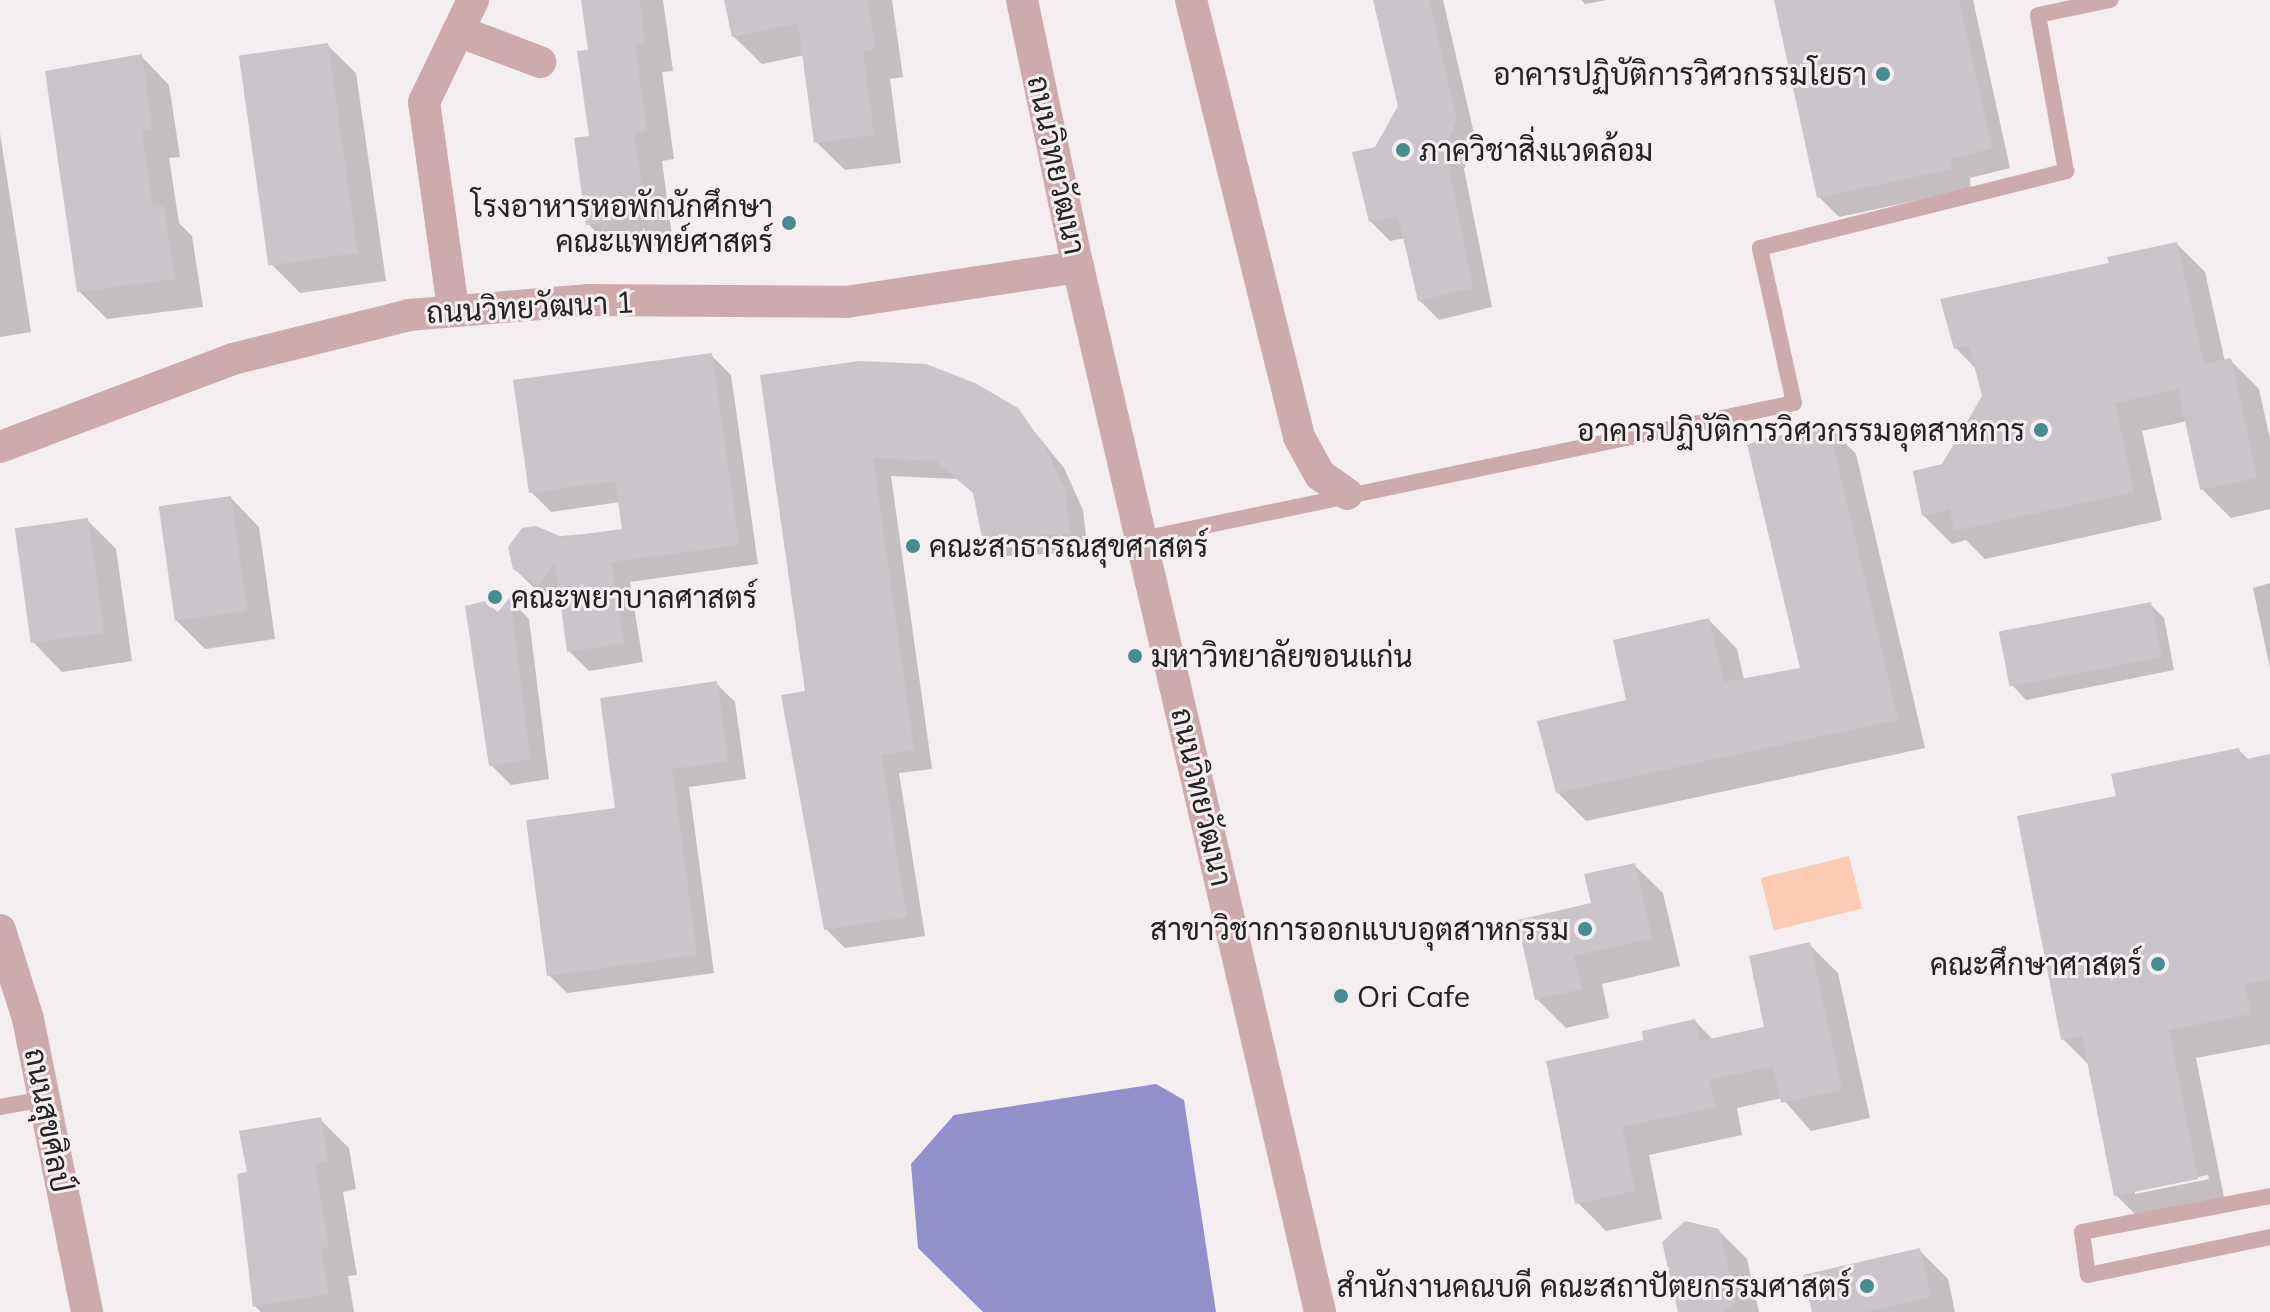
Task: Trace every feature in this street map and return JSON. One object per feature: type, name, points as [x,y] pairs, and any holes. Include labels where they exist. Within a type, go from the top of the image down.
[{"type":"street","points":[[453,308],[424,102],[473,0]]},
{"type":"street","name":"ถนนวิทยวัฒนา","points":[[1022,0],[1078,267],[1320,1312]]},
{"type":"street","points":[[1191,0],[1299,437],[1320,475],[1347,494]]},
{"type":"street","points":[[458,31],[540,62]]},
{"type":"street","name":"ถนนวิทยวัฒนา 1","points":[[0,447],[59,420],[233,359],[453,308],[588,300],[846,302],[1078,267]]},
{"type":"street","name":"ถนนสุขศิลป์","points":[[0,930],[28,1019],[87,1312]]},
{"type":"lane","points":[[1142,539],[1794,403],[1760,248],[2066,171],[2036,8],[2110,0]]},
{"type":"lane","points":[[0,1107],[45,1099]]},
{"type":"lane","points":[[2270,1196],[2082,1232],[2088,1275],[2270,1237]]},
{"type":"shaded area","points":[[1849,856],[1862,908],[1774,930],[1761,878]]},
{"type":"water","points":[[1156,1084],[1184,1100],[1216,1312],[983,1312],[918,1248],[911,1164],[954,1115]]},
{"type":"building","points":[[581,0],[640,0],[645,43],[635,44],[647,131],[634,133],[646,216],[586,225],[574,138],[589,136],[577,51],[588,50]]},
{"type":"building","points":[[724,0],[868,0],[875,49],[863,51],[874,135],[814,143],[798,23],[732,37]]},
{"type":"building","name":"ภาควิชาสิ่งแวดล้อม","points":[[1373,0],[1429,0],[1457,121],[1445,148],[1473,288],[1418,301],[1398,216],[1369,222],[1352,152],[1375,147],[1398,106]]},
{"type":"building","name":"อาคารปฏิบัติการวิศวกรรมโยธา","points":[[1774,0],[1959,0],[1992,148],[1951,159],[1952,169],[1817,198]]},
{"type":"building","points":[[328,43],[358,253],[268,265],[239,56]]},
{"type":"building","points":[[142,54],[152,129],[142,130],[153,208],[164,206],[175,279],[77,292],[45,71]]},
{"type":"building","name":"อาคารปฏิบัติการวิศวกรรมอุตสาหการ","points":[[2177,242],[2204,364],[2231,358],[2257,478],[2200,490],[2178,389],[2115,403],[2134,492],[1954,531],[1950,509],[1922,516],[1913,471],[1942,464],[1982,396],[1969,345],[1954,349],[1940,299],[2109,263],[2107,257]]},
{"type":"building","points":[[712,353],[739,545],[611,562],[624,643],[567,652],[555,563],[538,586],[513,569],[508,547],[522,528],[536,526],[562,537],[622,529],[615,481],[529,493],[513,380]]},
{"type":"building","name":"คณะสาธารณสุขศาสตร์","points":[[859,361],[926,364],[975,383],[1018,408],[1045,447],[1065,489],[1070,534],[982,538],[973,493],[936,461],[873,458],[914,750],[881,755],[907,917],[824,930],[781,695],[805,691],[760,375]]},
{"type":"building","points":[[1828,423],[1898,720],[1556,793],[1537,721],[1626,700],[1613,640],[1709,618],[1724,682],[1800,668],[1747,444]]},
{"type":"building","points":[[231,496],[247,611],[175,621],[159,506]]},
{"type":"building","points":[[88,518],[104,633],[31,643],[15,528]]},
{"type":"building","points":[[510,597],[530,759],[489,766],[465,606],[485,601],[498,612]]},
{"type":"building","points":[[2151,602],[2162,657],[2010,687],[1999,632]]},
{"type":"building","points":[[717,681],[728,761],[672,769],[697,955],[547,976],[526,820],[615,808],[600,698]]},
{"type":"building","name":"คณะศึกษาศาสตร์","points":[[2239,748],[2242,760],[2270,754],[2270,979],[2245,984],[2251,1014],[2169,1030],[2198,1179],[2114,1196],[2082,1036],[2061,1040],[2017,816],[2116,796],[2111,774]]},
{"type":"building","name":"สาขาวิชาการออกแบบอุตสาหกรรม","points":[[1635,863],[1652,938],[1574,956],[1582,989],[1535,1000],[1517,920],[1591,903],[1584,874]]},
{"type":"building","points":[[1810,942],[1842,1090],[1781,1103],[1773,1066],[1709,1080],[1715,1107],[1622,1127],[1635,1191],[1575,1204],[1546,1061],[1643,1040],[1642,1031],[1695,1019],[1700,1041],[1764,1027],[1749,956]]},
{"type":"building","points":[[321,1117],[328,1161],[315,1164],[329,1247],[321,1248],[329,1294],[253,1307],[237,1174],[247,1172],[239,1131]]},
{"type":"building","points":[[1685,1221],[1719,1229],[1736,1302],[1721,1312],[1678,1312],[1662,1242]]},
{"type":"building","name":"สำนักงานคณบดี คณะสถาปัตยกรรมศาสตร์","points":[[1920,1248],[1931,1297],[1865,1312],[1812,1312],[1803,1275]]},
{"type":"place","name":"อาคารปฏิบัติการวิศวกรรมโยธา","points":[[1883,74]]},
{"type":"place","name":"ภาควิชาสิ่งแวดล้อม","points":[[1403,150]]},
{"type":"place","name":"โรงอาหารหอพักนักศึกษา คณะแพทย์ศาสตร์","points":[[789,223]]},
{"type":"place","name":"อาคารปฏิบัติการวิศวกรรมอุตสาหการ","points":[[2041,430]]},
{"type":"place","name":"คณะสาธารณสุขศาสตร์","points":[[913,546]]},
{"type":"place","name":"คณะพยาบาลศาสตร์","points":[[495,597]]},
{"type":"place","name":"มหาวิทยาลัยขอนแก่น","points":[[1135,656]]},
{"type":"place","name":"สาขาวิชาการออกแบบอุตสาหกรรม","points":[[1585,929]]},
{"type":"place","name":"คณะศึกษาศาสตร์","points":[[2158,964]]},
{"type":"place","name":"Ori Cafe","points":[[1341,996]]},
{"type":"place","name":"สำนักงานคณบดี คณะสถาปัตยกรรมศาสตร์","points":[[1867,1286]]}]
